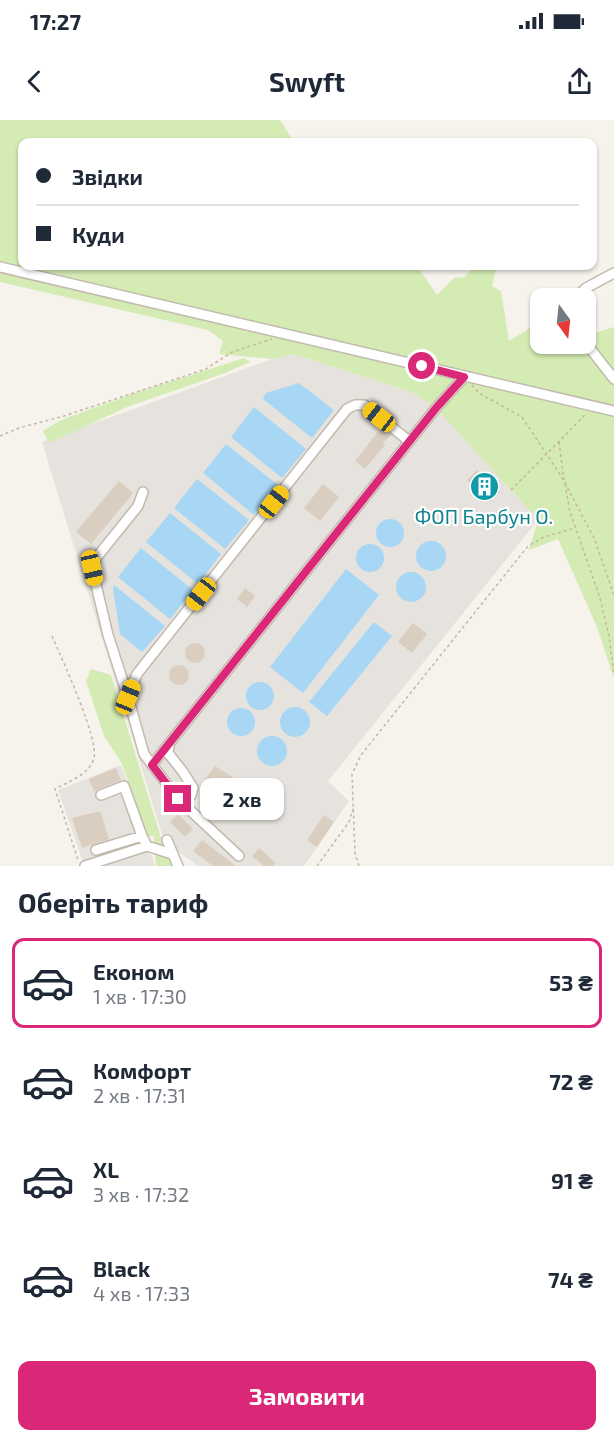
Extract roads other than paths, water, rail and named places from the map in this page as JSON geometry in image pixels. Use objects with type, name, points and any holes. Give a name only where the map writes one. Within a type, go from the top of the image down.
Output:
[{"type":"street","points":[[0,267],[614,411]]},
{"type":"street","points":[[586,288],[614,273]]},
{"type":"street","points":[[594,354],[614,379]]},
{"type":"street","points":[[152,765],[170,746],[409,441],[465,377]]},
{"type":"street","points":[[128,697],[137,674],[347,409],[355,405],[364,405],[409,441]]},
{"type":"street","points":[[143,492],[138,506],[97,557],[92,568],[108,635],[144,754],[183,804],[239,856]]},
{"type":"street","points":[[170,746],[168,753],[193,788],[191,795],[183,804]]},
{"type":"street","points":[[101,795],[124,786],[147,846]]},
{"type":"street","points":[[96,850],[142,836]]},
{"type":"street","points":[[168,840],[178,866]]},
{"type":"street","points":[[82,865],[147,846],[172,854]]},
{"type":"water","points":[[299,383],[334,410],[312,438],[263,399],[266,393]]},
{"type":"water","points":[[254,407],[306,449],[282,478],[231,437]]},
{"type":"water","points":[[226,444],[278,485],[254,515],[203,473]]},
{"type":"water","points":[[197,479],[249,520],[225,549],[174,508]]},
{"type":"water","points":[[170,513],[221,554],[198,584],[146,542]]},
{"type":"water","points":[[390,519],[400,523],[404,533],[400,543],[390,547],[380,543],[376,533],[380,523]]},
{"type":"water","points":[[431,541],[442,545],[446,556],[442,567],[431,571],[420,567],[416,556],[420,545]]},
{"type":"water","points":[[370,544],[380,548],[384,558],[380,568],[370,572],[360,568],[356,558],[360,548]]},
{"type":"water","points":[[141,548],[193,590],[170,619],[118,577]]},
{"type":"water","points":[[346,569],[379,595],[303,693],[270,667]]},
{"type":"water","points":[[411,572],[422,576],[426,587],[422,598],[411,602],[400,598],[396,587],[400,576]]},
{"type":"water","points":[[114,585],[165,626],[142,652],[120,634]]},
{"type":"water","points":[[374,622],[392,636],[327,716],[309,702]]},
{"type":"water","points":[[260,682],[270,686],[274,696],[270,706],[260,710],[250,706],[246,696],[250,686]]},
{"type":"water","points":[[295,707],[306,711],[310,722],[306,733],[295,737],[284,733],[280,722],[284,711]]},
{"type":"water","points":[[241,708],[251,712],[255,722],[251,732],[241,736],[231,732],[227,722],[231,712]]},
{"type":"water","points":[[272,736],[283,740],[287,751],[283,762],[272,766],[261,762],[257,751],[261,740]]},
{"type":"place","name":"ФОП Барбун О.","points":[[484,486]]}]
